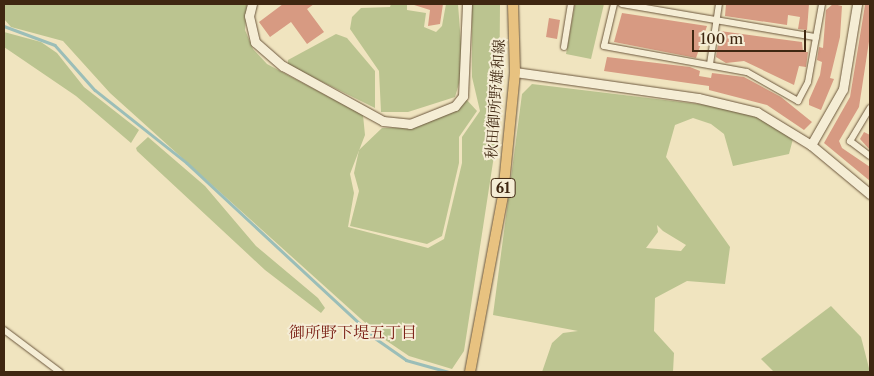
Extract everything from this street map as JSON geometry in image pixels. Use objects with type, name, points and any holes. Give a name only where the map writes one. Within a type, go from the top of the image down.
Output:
[{"type":"main road","name":"秋田御所野雄和線","points":[[470,371],[502,195],[515,72],[513,4]]},
{"type":"street","points":[[252,4],[249,16],[255,42],[283,66],[383,122],[410,124],[455,106],[463,96],[467,4]]},
{"type":"street","points":[[564,48],[571,4]]},
{"type":"street","points":[[614,4],[604,46],[710,64],[755,75],[798,101],[808,82],[822,4]]},
{"type":"street","points":[[622,4],[816,37]]},
{"type":"street","points":[[710,64],[719,4]]},
{"type":"street","points":[[811,145],[843,89],[857,4]]},
{"type":"street","points":[[515,72],[725,103],[768,117],[811,145],[870,194]]},
{"type":"street","points":[[870,108],[850,141],[870,156]]},
{"type":"street","points":[[4,330],[60,372]]},
{"type":"green space","points":[[4,4],[247,4],[245,30],[253,49],[267,64],[363,115],[365,135],[350,174],[354,193],[348,227],[428,248],[444,239],[462,163],[462,137],[480,111],[472,77],[472,4],[500,4],[499,123],[464,351],[452,369],[409,356],[381,337],[110,93],[63,41],[11,27],[4,19]]},
{"type":"green space","points":[[391,4],[407,4],[407,10],[426,13],[424,27],[436,32],[442,26],[446,4],[458,4],[463,70],[455,97],[408,112],[381,112],[379,71],[350,29],[352,17],[361,8],[390,7]]},
{"type":"green space","points":[[575,4],[604,4],[591,59],[566,54]]},
{"type":"green space","points":[[4,32],[41,42],[57,53],[84,87],[139,130],[131,143],[76,96],[4,47]]},
{"type":"green space","points":[[336,34],[347,38],[375,71],[375,108],[288,65],[288,60]]},
{"type":"green space","points":[[532,84],[723,107],[765,120],[793,139],[789,154],[733,166],[724,134],[711,124],[693,118],[675,125],[666,157],[730,247],[725,284],[687,281],[655,298],[654,331],[674,353],[673,372],[542,372],[552,343],[563,333],[578,331],[493,315],[522,94]],"holes":[[[657,225],[663,231],[686,245],[681,251],[646,248],[658,232]]]},
{"type":"green space","points":[[466,99],[477,111],[459,137],[459,163],[442,236],[427,244],[350,226],[359,191],[354,173],[359,150],[382,128],[413,127],[456,110]]},
{"type":"green space","points":[[148,137],[205,186],[256,246],[318,298],[325,308],[321,313],[265,270],[137,151],[136,148]]},
{"type":"green space","points":[[831,306],[861,337],[870,372],[774,372],[761,359]]},
{"type":"building","points":[[283,4],[314,4],[307,9],[324,32],[307,44],[291,22],[270,37],[259,22]]},
{"type":"building","points":[[411,4],[443,4],[440,24],[428,26],[430,10]]},
{"type":"building","points":[[726,4],[809,4],[807,30],[798,29],[800,17],[788,15],[787,25],[725,16]]},
{"type":"building","points":[[833,4],[842,6],[840,37],[830,78],[834,79],[821,110],[809,105],[809,100],[820,75],[822,62],[817,60],[819,47],[823,48],[826,10]]},
{"type":"building","points":[[865,5],[870,5],[870,35],[859,107],[839,141],[842,148],[870,167],[870,181],[824,143],[850,97]]},
{"type":"building","points":[[622,13],[707,26],[696,58],[614,42]]},
{"type":"building","points":[[549,18],[560,20],[557,39],[546,37]]},
{"type":"building","points":[[720,31],[802,42],[803,52],[808,52],[806,67],[799,66],[794,85],[744,61],[726,63],[716,57]]},
{"type":"building","points":[[607,57],[690,67],[700,71],[699,76],[711,78],[712,73],[744,77],[781,97],[812,122],[804,130],[767,105],[709,90],[709,86],[604,71]]},
{"type":"building","points":[[864,132],[870,135],[870,150],[860,139]]},
{"type":"waterway","points":[[4,26],[55,45],[95,90],[187,163],[375,338],[406,360],[449,372]]},
{"type":"district","name":"御所野下堤五丁目","points":[[353,332]]}]
